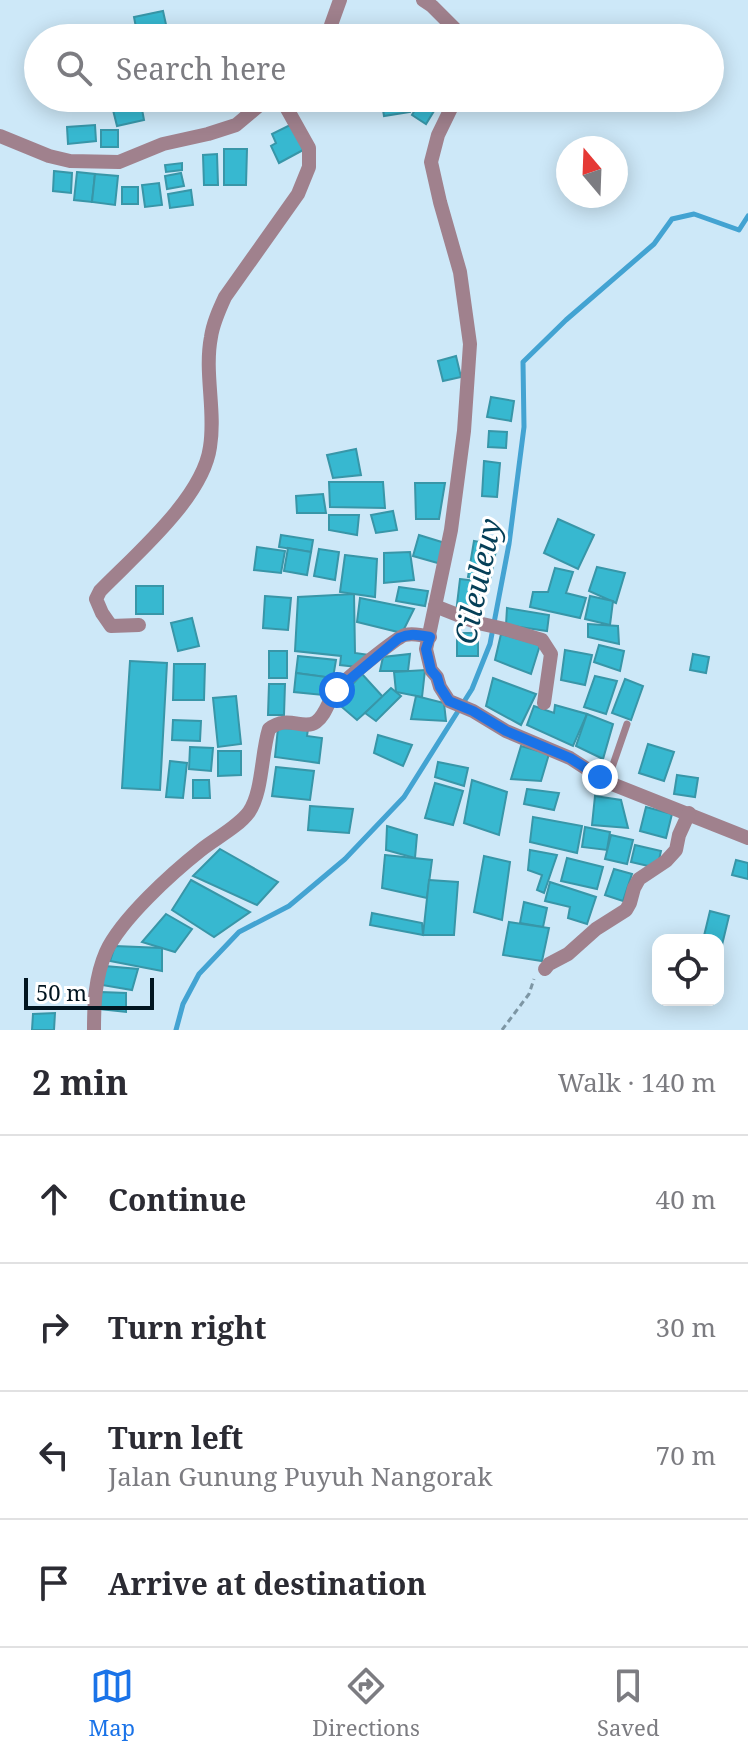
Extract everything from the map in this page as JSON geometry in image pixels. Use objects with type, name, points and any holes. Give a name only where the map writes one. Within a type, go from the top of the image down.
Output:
[{"type":"street","points":[[331,24],[340,0]]},
{"type":"street","points":[[423,0],[450,24]]},
{"type":"street","points":[[0,136],[70,161],[119,162],[163,144],[236,125],[251,112]]},
{"type":"street","points":[[139,625],[111,626],[96,599],[100,591],[180,508],[208,460],[211,429],[210,339],[219,311],[225,297],[298,194],[309,167],[309,148],[289,112]]},
{"type":"street","points":[[449,112],[438,135],[431,162],[460,272],[470,344],[464,431],[451,530],[426,649],[431,670],[449,701],[506,731],[570,758],[607,782],[748,838]]},
{"type":"street","points":[[435,606],[478,623],[542,640],[551,654],[544,703]]},
{"type":"street","points":[[94,1030],[94,1002],[105,954],[114,936],[158,888],[247,815],[254,803],[269,729],[283,722],[314,723],[321,718],[337,690],[399,638],[406,634],[430,637]]},
{"type":"street","points":[[545,969],[626,910],[639,879],[666,861],[676,850],[689,813]]},
{"type":"lane","points":[[607,782],[627,724]]},
{"type":"path","points":[[502,1030],[529,994],[535,977],[545,969]]},
{"type":"building","points":[[163,11],[166,24],[135,24],[134,17]]},
{"type":"building","points":[[114,112],[142,112],[144,120],[117,126]]},
{"type":"building","points":[[383,112],[410,112],[384,116]]},
{"type":"building","points":[[414,112],[433,112],[426,124],[412,115]]},
{"type":"building","points":[[292,124],[305,149],[279,163],[271,146],[276,143],[272,134]]},
{"type":"building","points":[[95,125],[96,141],[68,144],[67,127]]},
{"type":"building","points":[[101,130],[118,130],[118,147],[101,147]]},
{"type":"building","points":[[224,149],[247,149],[246,185],[224,185]]},
{"type":"building","points":[[217,154],[218,185],[204,185],[203,155]]},
{"type":"building","points":[[182,163],[182,170],[166,172],[165,165]]},
{"type":"building","points":[[54,171],[72,173],[71,193],[53,191]]},
{"type":"building","points":[[77,172],[95,174],[92,202],[74,200]]},
{"type":"building","points":[[181,173],[184,186],[167,189],[165,176]]},
{"type":"building","points":[[95,174],[118,176],[115,205],[92,202]]},
{"type":"building","points":[[159,183],[162,205],[145,207],[142,185]]},
{"type":"building","points":[[122,187],[138,187],[138,204],[122,204]]},
{"type":"building","points":[[191,190],[193,205],[170,208],[168,194]]},
{"type":"building","points":[[456,356],[461,377],[443,381],[438,361]]},
{"type":"building","points":[[491,397],[514,401],[511,421],[487,417]]},
{"type":"building","points":[[489,431],[507,432],[506,448],[488,447]]},
{"type":"building","points":[[356,449],[361,475],[333,478],[327,455]]},
{"type":"building","points":[[484,461],[500,463],[497,497],[482,496]]},
{"type":"building","points":[[329,482],[383,482],[385,508],[330,507]]},
{"type":"building","points":[[415,483],[445,483],[439,519],[416,519]]},
{"type":"building","points":[[323,494],[326,513],[297,513],[296,496]]},
{"type":"building","points":[[393,511],[397,530],[376,533],[371,515]]},
{"type":"building","points":[[329,515],[359,515],[357,535],[329,530]]},
{"type":"building","points":[[558,519],[594,535],[578,569],[544,553]]},
{"type":"building","points":[[281,535],[313,540],[311,552],[279,547]]},
{"type":"building","points":[[419,535],[445,543],[441,564],[413,556]]},
{"type":"building","points":[[474,541],[497,545],[490,581],[468,577]]},
{"type":"building","points":[[257,547],[285,551],[281,573],[254,570]]},
{"type":"building","points":[[288,548],[311,552],[307,575],[284,571]]},
{"type":"building","points":[[319,549],[339,552],[335,580],[314,576]]},
{"type":"building","points":[[410,552],[414,580],[384,583],[384,553]]},
{"type":"building","points":[[345,555],[377,559],[375,597],[340,592]]},
{"type":"building","points":[[597,567],[625,573],[616,603],[589,591]]},
{"type":"building","points":[[555,568],[573,572],[566,593],[586,598],[580,618],[530,607],[533,592],[548,592]]},
{"type":"building","points":[[460,579],[485,582],[481,616],[456,613]]},
{"type":"building","points":[[136,586],[163,586],[163,614],[136,614]]},
{"type":"building","points":[[399,587],[428,591],[425,606],[396,601]]},
{"type":"building","points":[[354,594],[355,653],[369,655],[357,667],[340,665],[341,656],[295,651],[298,597]]},
{"type":"building","points":[[265,596],[291,598],[288,630],[263,628]]},
{"type":"building","points":[[590,596],[613,601],[610,625],[585,619]]},
{"type":"building","points":[[360,598],[414,609],[402,633],[357,622]]},
{"type":"building","points":[[507,608],[549,615],[547,631],[506,625]]},
{"type":"building","points":[[192,618],[199,646],[178,651],[171,623]]},
{"type":"building","points":[[588,624],[618,626],[619,644],[588,637]]},
{"type":"building","points":[[457,633],[478,633],[478,656],[457,656]]},
{"type":"building","points":[[501,634],[540,645],[531,674],[495,660]]},
{"type":"building","points":[[599,645],[624,651],[620,671],[594,662]]},
{"type":"building","points":[[565,650],[592,655],[585,685],[561,680]]},
{"type":"building","points":[[269,651],[287,651],[287,678],[269,678]]},
{"type":"building","points":[[410,654],[408,671],[380,671],[383,657]]},
{"type":"building","points":[[693,654],[709,657],[706,673],[690,670]]},
{"type":"building","points":[[298,656],[336,660],[333,678],[296,673]]},
{"type":"building","points":[[130,661],[167,663],[160,790],[122,788]]},
{"type":"building","points":[[174,664],[205,664],[204,700],[173,700]]},
{"type":"building","points":[[425,670],[422,697],[396,692],[394,672]]},
{"type":"building","points":[[296,673],[326,677],[323,695],[294,692]]},
{"type":"building","points":[[362,674],[383,697],[357,720],[336,702]]},
{"type":"building","points":[[595,676],[617,681],[606,714],[584,707]]},
{"type":"building","points":[[493,678],[536,694],[521,725],[486,706]]},
{"type":"building","points":[[625,679],[643,686],[631,720],[612,713]]},
{"type":"building","points":[[269,684],[285,684],[284,715],[268,715]]},
{"type":"building","points":[[391,688],[401,696],[376,721],[365,713]]},
{"type":"building","points":[[236,696],[241,744],[218,747],[213,698]]},
{"type":"building","points":[[416,696],[444,703],[446,721],[411,719]]},
{"type":"building","points":[[555,705],[587,714],[573,746],[527,725],[534,706],[554,713]]},
{"type":"building","points":[[587,714],[613,724],[603,759],[576,746]]},
{"type":"building","points":[[173,720],[201,721],[200,741],[172,740]]},
{"type":"building","points":[[278,728],[308,729],[307,736],[322,738],[319,763],[275,757]]},
{"type":"building","points":[[378,735],[412,745],[403,766],[374,753]]},
{"type":"building","points":[[648,744],[674,752],[664,781],[639,773]]},
{"type":"building","points":[[521,746],[549,754],[541,781],[511,779]]},
{"type":"building","points":[[190,747],[213,748],[211,771],[189,769]]},
{"type":"building","points":[[218,751],[241,751],[241,775],[218,776]]},
{"type":"building","points":[[170,761],[187,763],[183,798],[166,797]]},
{"type":"building","points":[[438,762],[468,768],[464,786],[435,777]]},
{"type":"building","points":[[276,767],[314,771],[310,800],[272,796]]},
{"type":"building","points":[[677,775],[698,778],[695,797],[674,794]]},
{"type":"building","points":[[193,780],[209,780],[210,798],[193,798]]},
{"type":"building","points":[[472,780],[507,792],[499,835],[464,823]]},
{"type":"building","points":[[435,783],[463,791],[453,825],[425,818]]},
{"type":"building","points":[[527,789],[559,793],[554,810],[524,804]]},
{"type":"building","points":[[595,796],[621,800],[628,828],[592,825]]},
{"type":"building","points":[[310,806],[353,809],[349,833],[308,830]]},
{"type":"building","points":[[646,807],[672,814],[666,838],[640,831]]},
{"type":"building","points":[[533,817],[582,826],[577,853],[530,842]]},
{"type":"building","points":[[387,826],[417,835],[415,858],[386,850]]},
{"type":"building","points":[[585,827],[610,832],[607,850],[582,847]]},
{"type":"building","points":[[611,835],[633,840],[627,864],[605,859]]},
{"type":"building","points":[[635,845],[661,851],[657,868],[631,862]]},
{"type":"building","points":[[220,849],[278,882],[257,905],[193,876]]},
{"type":"building","points":[[530,850],[557,855],[544,893],[537,890],[542,875],[528,870]]},
{"type":"building","points":[[385,855],[432,860],[427,898],[382,888]]},
{"type":"building","points":[[484,856],[510,862],[502,920],[474,912]]},
{"type":"building","points":[[567,858],[603,867],[597,889],[561,881]]},
{"type":"building","points":[[736,860],[748,863],[748,879],[732,875]]},
{"type":"building","points":[[614,869],[632,874],[623,901],[605,895]]},
{"type":"building","points":[[191,880],[250,912],[214,937],[172,910]]},
{"type":"building","points":[[429,880],[458,882],[454,935],[423,935]]},
{"type":"building","points":[[550,882],[596,897],[587,924],[568,918],[570,907],[545,901]]},
{"type":"building","points":[[524,902],[547,908],[543,927],[520,923]]},
{"type":"building","points":[[710,911],[729,916],[724,937],[724,934],[704,934]]},
{"type":"building","points":[[372,913],[422,923],[423,935],[370,925]]},
{"type":"building","points":[[166,914],[192,929],[175,952],[142,942]]},
{"type":"building","points":[[509,922],[549,928],[542,961],[503,955]]},
{"type":"building","points":[[115,946],[162,948],[162,971],[110,961]]},
{"type":"building","points":[[105,966],[138,969],[132,990],[102,985]]},
{"type":"building","points":[[101,992],[126,993],[126,1012],[100,1009]]},
{"type":"building","points":[[55,1013],[54,1030],[32,1030],[33,1014]]},
{"type":"waterway","name":"Cileuleuy","points":[[176,1030],[183,1004],[199,974],[239,932],[289,906],[345,859],[404,797],[472,689],[490,644],[509,544],[524,427],[523,362],[566,320],[654,244],[672,219],[694,214],[739,230],[748,216]]},
{"type":"route","points":[[337,690],[406,634],[430,637],[426,649],[431,670],[449,701],[506,731],[570,758],[600,777]]}]
